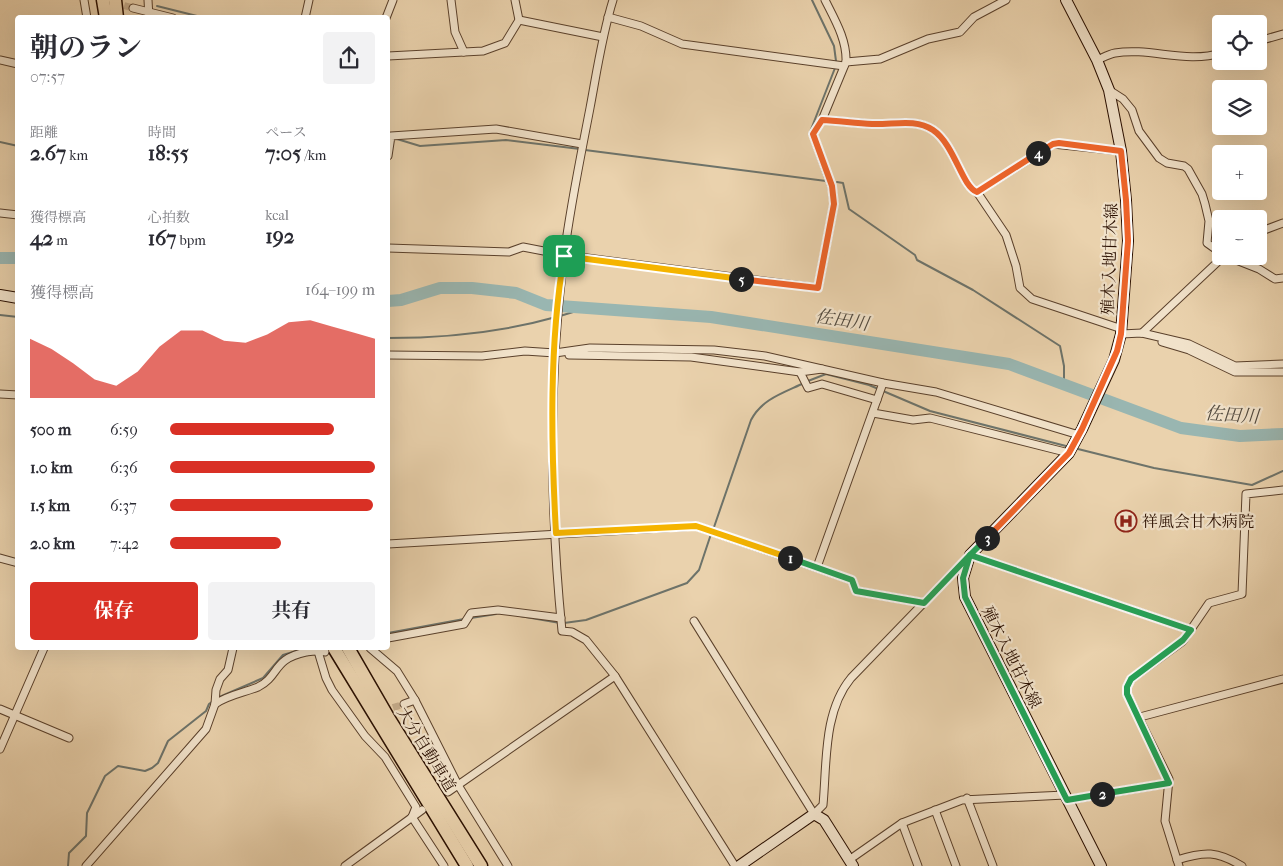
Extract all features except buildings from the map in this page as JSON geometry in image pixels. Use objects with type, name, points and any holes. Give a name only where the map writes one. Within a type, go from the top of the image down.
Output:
[{"type":"highway","points":[[103,0],[106,15]]},
{"type":"highway","points":[[115,0],[118,15]]},
{"type":"highway","name":"大分自動車道","points":[[325,650],[467,866]]},
{"type":"highway","name":"大分自動車道","points":[[349,650],[481,866]]},
{"type":"main road","name":"殖木入地甘木線","points":[[1066,0],[1109,90],[1121,151],[1128,241],[1121,332],[1114,360],[1081,432],[1069,453],[970,555],[963,578],[965,597],[1101,866]]},
{"type":"main road","points":[[0,295],[15,298]]},
{"type":"main road","points":[[740,866],[814,814],[824,820],[851,863]]},
{"type":"street","points":[[84,0],[86,15]]},
{"type":"street","points":[[133,8],[149,15],[148,0]]},
{"type":"street","points":[[306,15],[309,0]]},
{"type":"street","points":[[387,15],[393,0]]},
{"type":"street","points":[[451,0],[455,32],[464,52]]},
{"type":"street","points":[[390,56],[483,51],[505,43],[520,20],[514,0]]},
{"type":"street","points":[[612,0],[582,144],[564,256],[555,355],[551,442],[562,631],[572,632],[586,640],[615,676],[735,866]]},
{"type":"street","points":[[390,248],[509,252],[523,247],[564,256],[818,288],[834,204],[832,186],[813,134],[822,120],[845,64],[843,39],[825,0]]},
{"type":"street","points":[[608,18],[641,26],[682,44],[845,64],[880,59],[928,39],[960,32],[974,17],[1006,0]]},
{"type":"street","points":[[520,20],[603,37]]},
{"type":"street","points":[[1267,39],[1283,34]]},
{"type":"street","points":[[1096,60],[1114,53],[1127,52],[1194,57],[1212,54]]},
{"type":"street","points":[[0,60],[15,63]]},
{"type":"street","points":[[1109,90],[1123,99],[1132,110],[1139,131],[1159,158],[1167,163],[1184,166],[1188,169],[1202,194],[1210,221],[1208,243],[1212,246]]},
{"type":"street","points":[[822,120],[883,124],[916,123],[931,129],[943,138],[952,151],[966,184],[971,190],[977,192],[1006,234],[1016,266],[1018,282],[1022,292],[1032,299],[1121,332],[1142,333],[1189,350],[1235,372],[1283,372]]},
{"type":"street","points":[[390,143],[391,136],[496,129],[582,144]]},
{"type":"street","points":[[977,192],[1053,144],[1121,151]]},
{"type":"street","points":[[0,213],[15,215]]},
{"type":"street","points":[[1267,229],[1283,223]]},
{"type":"street","points":[[1142,333],[1215,265]]},
{"type":"street","points":[[1249,265],[1259,269],[1274,279],[1283,278]]},
{"type":"street","points":[[1150,336],[1189,344],[1235,366],[1283,364]]},
{"type":"street","points":[[555,355],[590,348],[714,350],[765,356],[823,368],[880,391]]},
{"type":"street","points":[[616,356],[632,349]]},
{"type":"street","points":[[390,355],[482,356],[526,351],[555,355],[691,357],[800,372],[823,368]]},
{"type":"street","points":[[800,372],[808,388],[822,384],[880,391],[936,392],[1081,432]]},
{"type":"street","points":[[817,567],[880,391]]},
{"type":"street","points":[[0,394],[15,395]]},
{"type":"street","points":[[872,413],[913,420],[930,418],[1069,453]]},
{"type":"street","points":[[1242,866],[1230,858],[1212,853],[1199,853],[1178,863],[1165,821],[1165,805],[1169,783],[1140,717],[1127,694],[1128,682],[1183,640],[1209,603],[1238,595],[1243,591],[1246,494],[1283,490]]},
{"type":"street","points":[[390,544],[696,526],[852,580],[856,591],[924,603]]},
{"type":"street","points":[[694,621],[814,814],[823,805],[831,717],[840,693],[851,678],[970,555],[1191,630]]},
{"type":"street","points":[[0,558],[15,562]]},
{"type":"street","points":[[390,638],[464,624],[471,613],[498,610],[561,623]]},
{"type":"street","points":[[0,750],[43,650]]},
{"type":"street","points":[[86,866],[206,729],[220,679],[228,670],[233,650]]},
{"type":"street","points":[[215,701],[258,686],[268,680],[275,668],[290,656],[319,650]]},
{"type":"street","points":[[324,650],[326,678],[332,690],[365,736],[385,757],[416,807],[412,817]]},
{"type":"street","points":[[372,650],[397,671],[415,700],[458,785],[508,866]]},
{"type":"street","points":[[448,792],[615,676]]},
{"type":"street","points":[[1140,717],[1283,679]]},
{"type":"street","points":[[404,704],[415,700]]},
{"type":"street","points":[[0,709],[69,738]]},
{"type":"street","points":[[851,863],[902,823],[967,798],[1066,798],[1169,783]]},
{"type":"street","points":[[967,798],[993,866]]},
{"type":"street","points":[[345,866],[422,810]]},
{"type":"street","points":[[935,810],[956,866]]},
{"type":"street","points":[[412,817],[444,866]]},
{"type":"street","points":[[902,823],[918,866]]},
{"type":"waterway","points":[[812,0],[834,46],[836,61]]},
{"type":"waterway","points":[[157,6],[193,15]]},
{"type":"waterway","points":[[585,150],[826,181],[810,132],[835,68]]},
{"type":"waterway","points":[[397,139],[420,146],[506,140],[580,149]]},
{"type":"waterway","points":[[0,142],[15,145]]},
{"type":"waterway","points":[[837,182],[843,183],[849,209],[915,255],[917,260],[973,290],[1060,346],[1064,366],[1064,384]]},
{"type":"waterway","name":"佐田川","points":[[0,258],[15,258]]},
{"type":"waterway","name":"佐田川","points":[[390,301],[401,300],[440,288],[472,288],[516,293],[546,305],[711,317],[1009,364],[1181,428],[1240,436],[1283,434]]},
{"type":"waterway","points":[[560,316],[583,309]]},
{"type":"waterway","points":[[0,315],[15,317]]},
{"type":"waterway","points":[[390,338],[473,333],[515,327],[556,317]]},
{"type":"waterway","points":[[808,381],[826,374],[869,385],[930,411],[1066,446]]},
{"type":"waterway","points":[[713,530],[751,420],[767,402],[804,383]]},
{"type":"waterway","points":[[1078,449],[1154,468],[1252,485],[1283,471]]},
{"type":"waterway","points":[[564,623],[586,620],[687,583],[699,570],[711,534]]},
{"type":"waterway","points":[[471,618],[496,614]]},
{"type":"waterway","points":[[520,616],[560,623]]},
{"type":"waterway","points":[[390,633],[464,619]]},
{"type":"waterway","points":[[217,698],[263,678],[283,655],[299,650]]},
{"type":"waterway","points":[[68,866],[69,853],[86,836],[87,813],[105,776],[118,766],[145,771],[152,768],[158,763],[168,741],[206,711],[209,704],[213,701]]},
{"type":"tunnel","points":[[114,3],[133,8]]},
{"type":"tunnel","points":[[383,711],[404,704]]},
{"type":"place","name":"祥風会甘木病院","points":[[1126,521]]},
{"type":"route","points":[[564,256],[556,345],[551,442],[556,533],[696,526],[852,580],[856,591],[924,603],[970,555],[963,578],[965,597],[1067,800],[1169,783],[1169,779],[1140,717],[1127,694],[1127,687],[1131,679],[1183,640],[1191,630],[970,555],[1069,453],[1082,429],[1117,351],[1121,334],[1128,241],[1121,151],[1059,143],[1053,144],[977,192],[971,190],[966,184],[952,151],[943,138],[931,129],[916,123],[871,124],[822,120],[815,128],[813,134],[816,148],[832,186],[834,204],[818,288],[811,289],[689,271],[564,256]]}]
